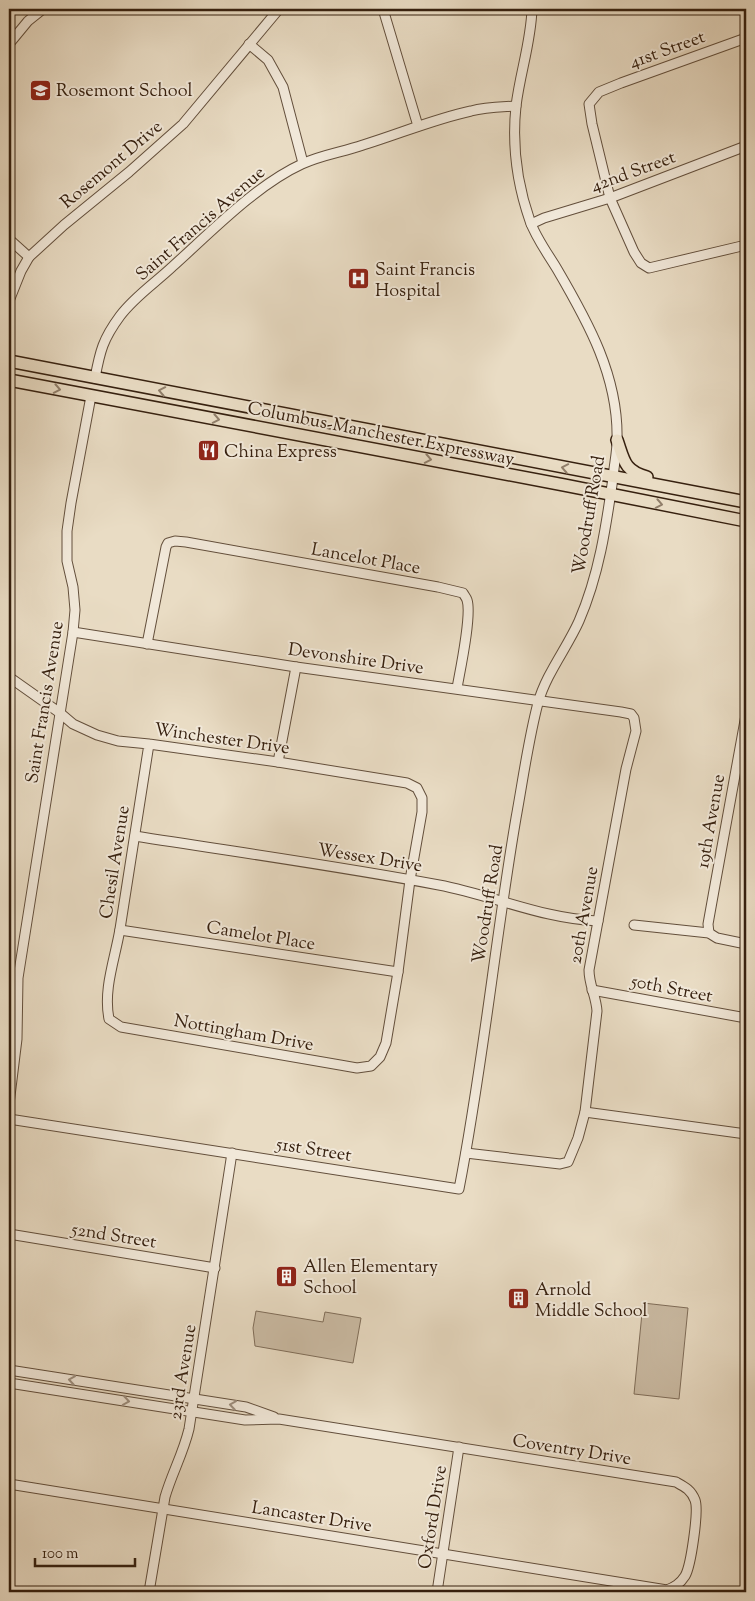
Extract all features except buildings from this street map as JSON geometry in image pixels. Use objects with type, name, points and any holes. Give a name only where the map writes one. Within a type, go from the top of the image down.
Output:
[{"type":"main road","name":"Columbus-Manchester Expressway","points":[[11,361],[746,502]]},
{"type":"main road","name":"Columbus-Manchester Expressway","points":[[9,380],[746,521]]},
{"type":"main road","points":[[347,444],[360,442],[408,449],[412,447],[417,439]]},
{"type":"main road","points":[[617,440],[626,466],[630,470],[636,474],[666,480],[675,489]]},
{"type":"street","points":[[9,42],[28,21],[43,9]]},
{"type":"street","name":"Rosemont Drive","points":[[9,301],[20,270],[29,258],[64,225],[130,172],[183,124],[279,9]]},
{"type":"street","points":[[384,9],[418,126]]},
{"type":"street","name":"Woodruff Road","points":[[466,1152],[531,736],[539,700],[550,674],[574,631],[590,593],[602,548],[617,440],[611,383],[596,338],[531,224],[516,164],[516,106],[529,42],[532,9]]},
{"type":"street","name":"41st Street","points":[[610,198],[590,110],[590,104],[600,92],[746,38]]},
{"type":"street","points":[[249,44],[268,60],[283,87],[303,163]]},
{"type":"street","name":"Saint Francis Avenue","points":[[95,378],[101,348],[121,314],[135,299],[263,187],[280,175],[303,163],[364,145],[418,126],[473,110],[516,106]]},
{"type":"street","name":"42nd Street","points":[[531,224],[544,218],[610,198],[746,146]]},
{"type":"street","points":[[610,198],[632,248],[641,263],[649,268],[746,245]]},
{"type":"street","points":[[9,239],[29,258]]},
{"type":"street","name":"Saint Francis Avenue","points":[[9,1104],[17,1039],[18,978],[73,632],[75,610],[74,587],[67,561],[67,531],[91,396]]},
{"type":"street","name":"Lancelot Place","points":[[147,644],[164,553],[168,543],[176,541],[186,542],[463,593],[467,600],[468,610],[463,656],[456,688]]},
{"type":"street","name":"Devonshire Drive","points":[[73,632],[296,667],[620,712],[631,714],[634,718]]},
{"type":"street","points":[[278,762],[296,667]]},
{"type":"street","name":"Winchester Drive","points":[[9,677],[73,724],[97,736],[118,741],[278,762],[386,780],[417,788],[422,798],[422,812],[410,880],[388,1033]]},
{"type":"street","name":"19th Avenue","points":[[710,933],[708,924],[746,715]]},
{"type":"street","name":"20th Avenue","points":[[466,1152],[560,1164],[568,1162],[575,1148],[585,1112],[597,1011],[596,999],[589,980],[590,970],[626,769],[636,731],[634,718]]},
{"type":"street","name":"Chesil Avenue","points":[[109,985],[120,930],[149,744]]},
{"type":"street","name":"Wessex Drive","points":[[135,836],[441,885],[554,916],[598,922]]},
{"type":"street","points":[[634,925],[710,933],[717,938],[746,944]]},
{"type":"street","name":"Camelot Place","points":[[120,930],[398,972]]},
{"type":"street","name":"Nottingham Drive","points":[[109,985],[107,1006],[109,1019],[121,1028],[340,1066],[357,1068],[371,1066],[380,1058],[388,1033]]},
{"type":"street","name":"50th Street","points":[[592,990],[746,1018]]},
{"type":"street","points":[[585,1112],[746,1134]]},
{"type":"street","name":"51st Street","points":[[9,1119],[459,1189],[466,1152]]},
{"type":"street","name":"23rd Avenue","points":[[149,1592],[170,1482],[184,1451],[192,1412],[232,1153]]},
{"type":"street","name":"52nd Street","points":[[9,1234],[215,1268]]},
{"type":"street","name":"Coventry Drive","points":[[9,1370],[246,1407],[279,1419]]},
{"type":"street","name":"Coventry Drive","points":[[9,1383],[245,1420],[279,1419],[460,1447],[676,1482],[690,1490],[696,1502],[691,1553],[685,1576],[676,1586],[667,1590],[610,1581]]},
{"type":"street","name":"Oxford Drive","points":[[437,1592],[460,1447]]},
{"type":"street","name":"Lancaster Drive","points":[[9,1484],[610,1581]]},
{"type":"shaded area","points":[[643,1303],[688,1308],[679,1399],[634,1394]]},
{"type":"shaded area","points":[[256,1311],[323,1322],[325,1312],[361,1318],[353,1363],[255,1346],[253,1328]]},
{"type":"place","name":"Rosemont School","points":[[40,90]]},
{"type":"place","name":"Saint Francis Hospital","points":[[359,279]]},
{"type":"place","name":"China Express","points":[[208,451]]},
{"type":"place","name":"Allen Elementary School","points":[[287,1276]]},
{"type":"place","name":"Arnold Middle School","points":[[519,1299]]}]
